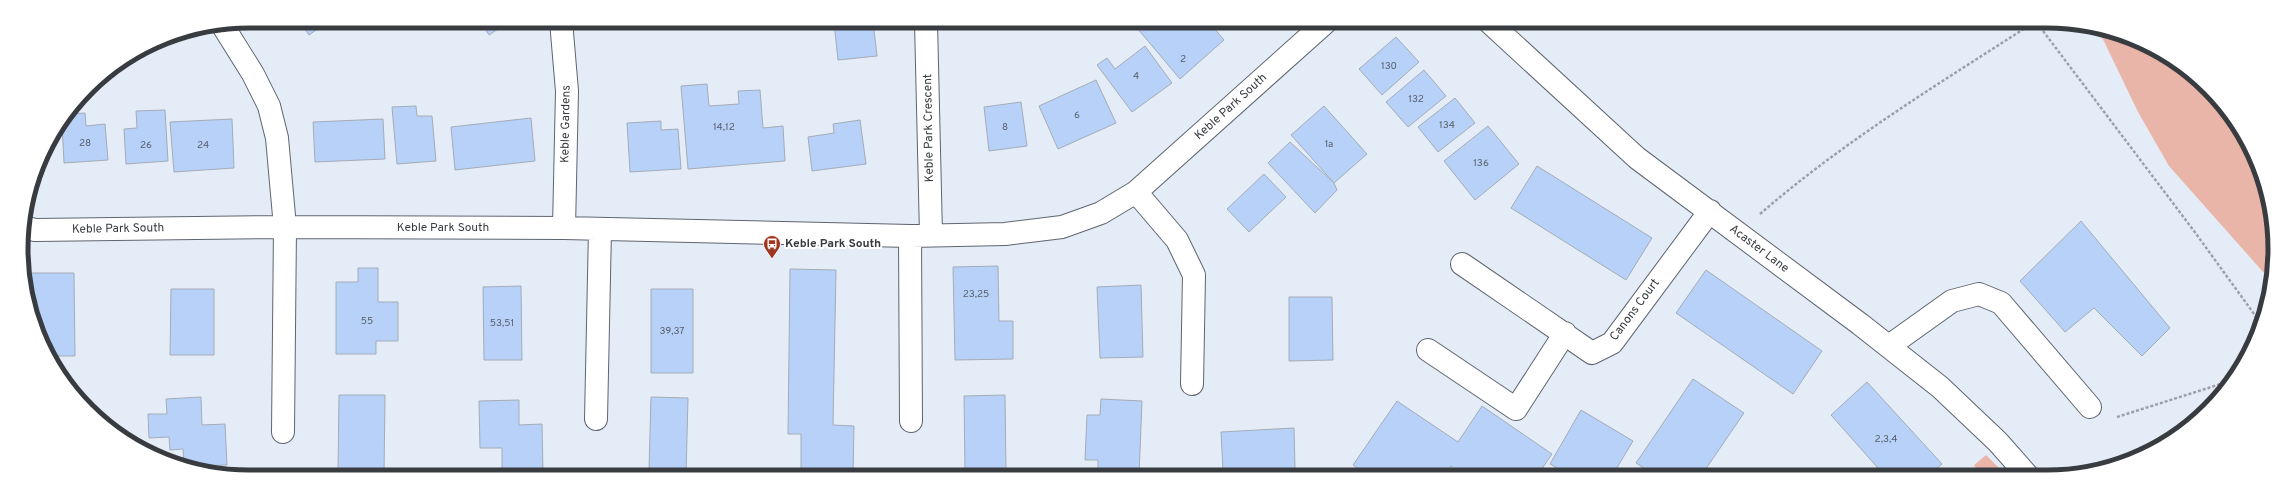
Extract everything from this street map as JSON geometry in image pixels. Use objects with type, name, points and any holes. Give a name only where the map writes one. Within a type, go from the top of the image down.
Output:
[{"type":"street","name":"Keble Gardens","points":[[561,28],[567,91],[564,228]]},
{"type":"street","name":"Keble Park Crescent","points":[[926,28],[931,235]]},
{"type":"street","name":"Keble Park South","points":[[29,229],[285,227],[564,228],[910,236],[1005,234],[1062,227],[1101,213],[1136,192],[1319,28]]},
{"type":"street","name":"Acaster Lane","points":[[1496,28],[1637,158],[1889,346],[1940,387],[1998,442],[2023,470]]},
{"type":"street","points":[[225,29],[253,74],[269,106],[277,138],[285,227],[283,432]]},
{"type":"street","points":[[1136,192],[1176,240],[1194,275],[1192,384]]},
{"type":"street","name":"Canons Court","points":[[1462,264],[1565,333],[1592,353],[1612,343],[1710,211]]},
{"type":"street","points":[[596,419],[600,229]]},
{"type":"street","points":[[910,236],[911,421]]},
{"type":"street","points":[[1889,346],[1952,301],[1979,294],[2001,303],[2090,407]]},
{"type":"street","points":[[1428,350],[1516,409],[1565,333]]},
{"type":"path","points":[[1739,233],[1787,190],[1862,134],[2025,28]]},
{"type":"path","points":[[2041,28],[2194,230],[2256,318],[2256,321]]},
{"type":"path","points":[[2090,407],[2117,417],[2222,383]]},
{"type":"shaded area","points":[[2101,35],[2132,45],[2170,65],[2193,83],[2213,103],[2231,126],[2251,164],[2264,206],[2268,235],[2266,276],[2169,166],[2138,112]]},
{"type":"shaded area","points":[[1986,455],[2001,470],[1977,470],[1974,465]]},
{"type":"building","points":[[304,28],[319,28],[309,35]]},
{"type":"building","points":[[484,28],[500,28],[489,35]]},
{"type":"building","points":[[835,28],[874,28],[877,56],[838,60]]},
{"type":"building","points":[[1137,28],[1214,28],[1224,40],[1180,79]]},
{"type":"building","points":[[1396,37],[1419,62],[1382,95],[1359,69]]},
{"type":"building","points":[[1145,46],[1172,83],[1132,112],[1097,65],[1107,58],[1115,69]]},
{"type":"building","points":[[1424,70],[1446,96],[1408,127],[1386,102]]},
{"type":"building","points":[[1096,80],[1116,123],[1058,149],[1039,106]]},
{"type":"building","points":[[707,84],[709,106],[739,104],[738,91],[760,90],[763,128],[783,126],[785,161],[688,169],[681,86]]},
{"type":"building","points":[[1455,98],[1475,123],[1438,152],[1418,127]]},
{"type":"building","points":[[1021,102],[1027,146],[989,151],[984,107]]},
{"type":"building","points":[[416,106],[417,116],[432,116],[436,161],[397,164],[392,107]]},
{"type":"building","points":[[1324,106],[1367,154],[1334,183],[1291,135]]},
{"type":"building","points":[[165,110],[168,161],[126,164],[124,129],[137,128],[136,111]]},
{"type":"building","points":[[85,113],[86,126],[105,124],[108,160],[64,163],[62,131],[74,114]]},
{"type":"building","points":[[531,118],[535,161],[455,170],[451,127]]},
{"type":"building","points":[[232,119],[234,168],[174,172],[170,122]]},
{"type":"building","points":[[383,119],[385,159],[315,162],[313,122]]},
{"type":"building","points":[[860,120],[866,164],[812,171],[808,137],[834,133],[833,124]]},
{"type":"building","points":[[661,121],[661,130],[678,129],[681,169],[630,172],[627,123]]},
{"type":"building","points":[[1488,126],[1519,164],[1475,200],[1444,161]]},
{"type":"building","points":[[1290,142],[1334,183],[1337,190],[1315,213],[1268,163]]},
{"type":"building","points":[[1537,166],[1652,238],[1626,280],[1511,208]]},
{"type":"building","points":[[1264,174],[1286,197],[1249,232],[1227,209]]},
{"type":"building","points":[[2081,221],[2170,328],[2142,356],[2094,308],[2065,332],[2020,281]]},
{"type":"building","points":[[998,266],[999,321],[1013,321],[1013,359],[955,360],[953,267]]},
{"type":"building","points":[[358,268],[378,268],[378,302],[398,302],[398,341],[376,341],[376,354],[336,354],[336,282],[358,282]]},
{"type":"building","points":[[790,269],[836,270],[833,425],[854,426],[853,470],[801,470],[801,434],[788,434]]},
{"type":"building","points":[[1706,270],[1822,351],[1793,394],[1676,313]]},
{"type":"building","points":[[30,273],[74,273],[75,356],[56,356],[40,320],[31,282]]},
{"type":"building","points":[[1141,285],[1143,357],[1100,358],[1097,287]]},
{"type":"building","points":[[521,286],[522,360],[484,360],[483,287]]},
{"type":"building","points":[[171,289],[214,289],[214,355],[170,355]]},
{"type":"building","points":[[651,289],[693,289],[693,373],[651,373]]},
{"type":"building","points":[[1289,297],[1332,297],[1333,360],[1289,361]]},
{"type":"building","points":[[1693,379],[1744,413],[1705,470],[1647,470],[1636,463]]},
{"type":"building","points":[[1867,382],[1942,464],[1935,470],[1880,470],[1831,415]]},
{"type":"building","points":[[339,395],[385,395],[384,470],[338,469]]},
{"type":"building","points":[[1005,395],[1006,470],[965,470],[964,396]]},
{"type":"building","points":[[201,397],[202,425],[225,424],[227,465],[205,466],[184,460],[183,449],[170,450],[169,437],[149,438],[148,414],[167,414],[166,399]]},
{"type":"building","points":[[651,397],[688,398],[686,470],[649,470]]},
{"type":"building","points":[[1101,399],[1142,401],[1139,470],[1098,470],[1098,460],[1085,460],[1087,415],[1100,415]]},
{"type":"building","points":[[519,400],[519,425],[542,424],[543,470],[502,470],[502,448],[480,448],[479,401]]},
{"type":"building","points":[[1397,401],[1458,442],[1482,406],[1552,454],[1541,470],[1457,470],[1451,466],[1448,470],[1360,470],[1353,465]]},
{"type":"building","points":[[1581,410],[1633,441],[1616,470],[1560,470],[1550,464]]},
{"type":"building","points":[[1294,428],[1295,469],[1223,470],[1221,432]]},
{"type":"place","name":"Keble Park South","points":[[772,259]]}]
